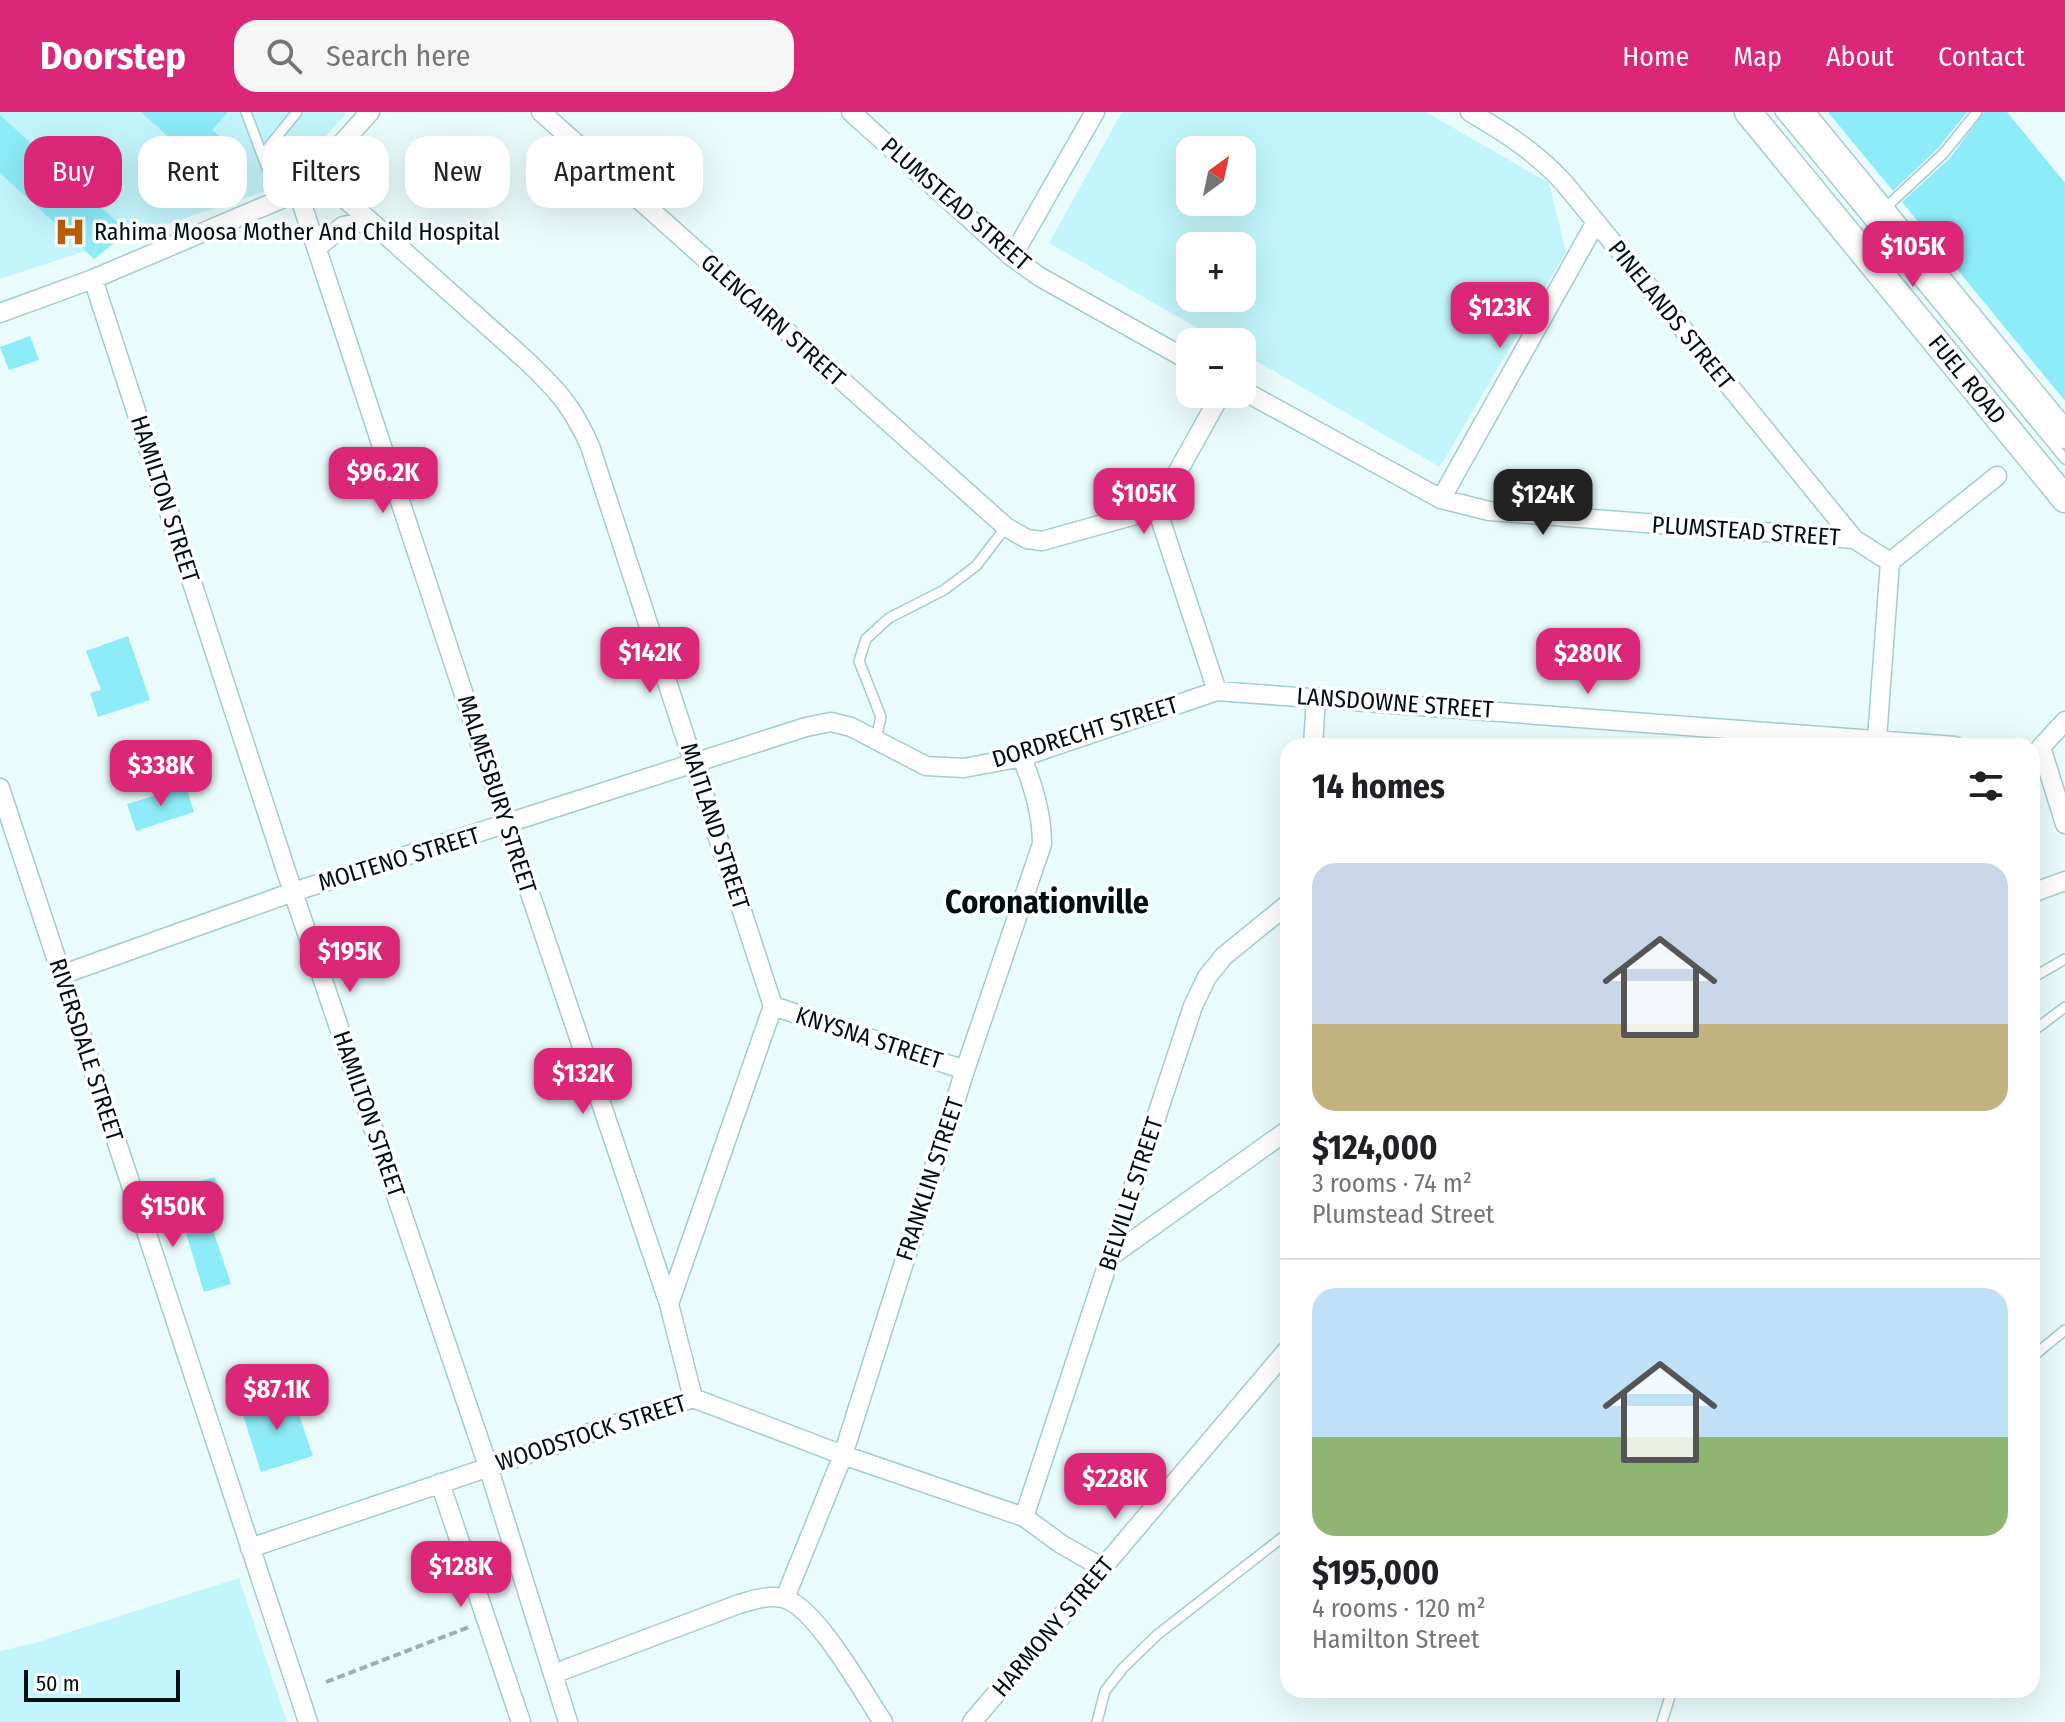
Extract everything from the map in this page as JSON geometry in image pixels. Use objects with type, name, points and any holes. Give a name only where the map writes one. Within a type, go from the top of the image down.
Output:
[{"type":"main road","name":"FUEL ROAD","points":[[1748,112],[2065,499]]},
{"type":"main road","name":"FUEL ROAD","points":[[1800,112],[2065,435]]},
{"type":"street","points":[[348,136],[370,112]]},
{"type":"street","name":"GLENCAIRN STREET","points":[[541,112],[1006,527]]},
{"type":"street","name":"PLUMSTEAD STREET","points":[[851,112],[1012,257],[1040,277],[1176,353]]},
{"type":"street","points":[[1012,257],[1095,112]]},
{"type":"street","name":"PINELANDS STREET","points":[[1470,112],[1525,145],[1543,160],[1854,539]]},
{"type":"street","points":[[0,313],[93,279],[263,207]]},
{"type":"street","name":"MALMESBURY STREET","points":[[304,208],[669,1304],[693,1398]]},
{"type":"street","name":"MAITLAND STREET","points":[[355,208],[528,362],[576,414],[590,446],[773,1006]]},
{"type":"street","points":[[318,247],[343,226],[369,221]]},
{"type":"street","points":[[1441,499],[1596,222]]},
{"type":"street","name":"HAMILTON STREET","points":[[93,279],[293,892],[488,1466],[568,1722]]},
{"type":"street","name":"PLUMSTEAD STREET","points":[[1256,398],[1441,499],[1489,511],[1854,539],[1890,562]]},
{"type":"street","points":[[1006,527],[1027,539],[1042,541],[1157,509],[1213,408]]},
{"type":"street","points":[[1877,738],[1890,562],[1997,476]]},
{"type":"street","points":[[1157,509],[1217,691]]},
{"type":"street","name":"LANSDOWNE STREET","points":[[1217,691],[1864,738]]},
{"type":"street","name":"DORDRECHT STREET","points":[[876,738],[926,766],[964,768],[1022,757],[1217,691]]},
{"type":"street","points":[[1313,738],[1316,697]]},
{"type":"street","points":[[2040,744],[2065,721]]},
{"type":"street","name":"MOLTENO STREET","points":[[61,975],[293,892],[806,727],[831,722],[876,738]]},
{"type":"street","name":"FRANKLIN STREET","points":[[785,1598],[843,1455],[965,1070],[1042,844],[1042,824],[1036,796],[1022,757]]},
{"type":"street","points":[[2040,758],[2065,824]]},
{"type":"street","name":"RIVERSDALE STREET","points":[[0,788],[308,1722]]},
{"type":"street","points":[[2040,890],[2065,881]]},
{"type":"street","name":"BELVILLE STREET","points":[[1024,1517],[1193,1006],[1207,977],[1224,956],[1280,910]]},
{"type":"street","points":[[669,1304],[773,1006]]},
{"type":"street","name":"KNYSNA STREET","points":[[773,1006],[965,1070]]},
{"type":"street","points":[[1111,1256],[1280,1136]]},
{"type":"street","name":"HARMONY STREET","points":[[972,1722],[1280,1358]]},
{"type":"street","name":"WOODSTOCK STREET","points":[[250,1548],[693,1398],[843,1455],[1024,1517],[1061,1544],[1103,1568]]},
{"type":"street","points":[[440,1483],[521,1722]]},
{"type":"street","points":[[553,1674],[739,1604],[764,1596],[785,1598],[802,1609],[819,1627],[883,1722]]},
{"type":"lane","points":[[246,112],[262,155]]},
{"type":"lane","points":[[262,155],[297,112]]},
{"type":"lane","points":[[1780,112],[2065,459]]},
{"type":"lane","points":[[1882,212],[1944,153],[1977,112]]},
{"type":"lane","points":[[876,738],[881,717],[859,661],[866,639],[889,618],[944,590],[976,566],[1006,527]]},
{"type":"lane","points":[[2040,973],[2065,959]]},
{"type":"lane","points":[[2040,1026],[2065,1007]]},
{"type":"lane","points":[[2040,1350],[2065,1330]]},
{"type":"lane","points":[[1097,1722],[1105,1691],[1123,1668],[1157,1635],[1280,1539]]},
{"type":"lane","points":[[1662,1722],[1670,1698]]},
{"type":"path","points":[[326,1682],[453,1635],[486,1618]]},
{"type":"shaded area","points":[[0,112],[347,112],[326,136],[263,136],[263,192],[247,198],[247,136],[138,136],[138,208],[215,208],[0,279]]},
{"type":"shaded area","points":[[1122,112],[1426,112],[1549,183],[1566,252],[1440,467],[1256,361],[1256,328],[1198,328],[1049,243]]},
{"type":"shaded area","points":[[239,1578],[287,1722],[0,1722],[0,1651],[35,1643]]},
{"type":"building","points":[[141,112],[228,112],[212,130],[219,136],[167,136]]},
{"type":"building","points":[[1828,112],[1967,112],[1938,148],[1893,191]]},
{"type":"building","points":[[1984,112],[2007,112],[2065,183],[2065,401],[1902,202],[1950,158]]},
{"type":"building","points":[[0,115],[24,137],[24,195],[0,173]]},
{"type":"building","points":[[38,208],[102,208],[128,232],[94,259]]},
{"type":"building","points":[[30,336],[39,360],[9,370],[0,347]]},
{"type":"building","points":[[128,636],[150,700],[98,717],[90,693],[101,690],[86,651]]},
{"type":"building","points":[[186,786],[194,812],[136,831],[127,804]]},
{"type":"building","points":[[215,1177],[221,1198],[204,1203],[231,1284],[204,1292],[179,1211],[169,1214],[163,1192]]},
{"type":"building","points":[[291,1392],[313,1456],[261,1472],[241,1409]]},
{"type":"place","name":"Rahima Moosa Mother And Child Hospital","points":[[70,232]]},
{"type":"district","name":"Coronationville","points":[[1047,902]]}]
